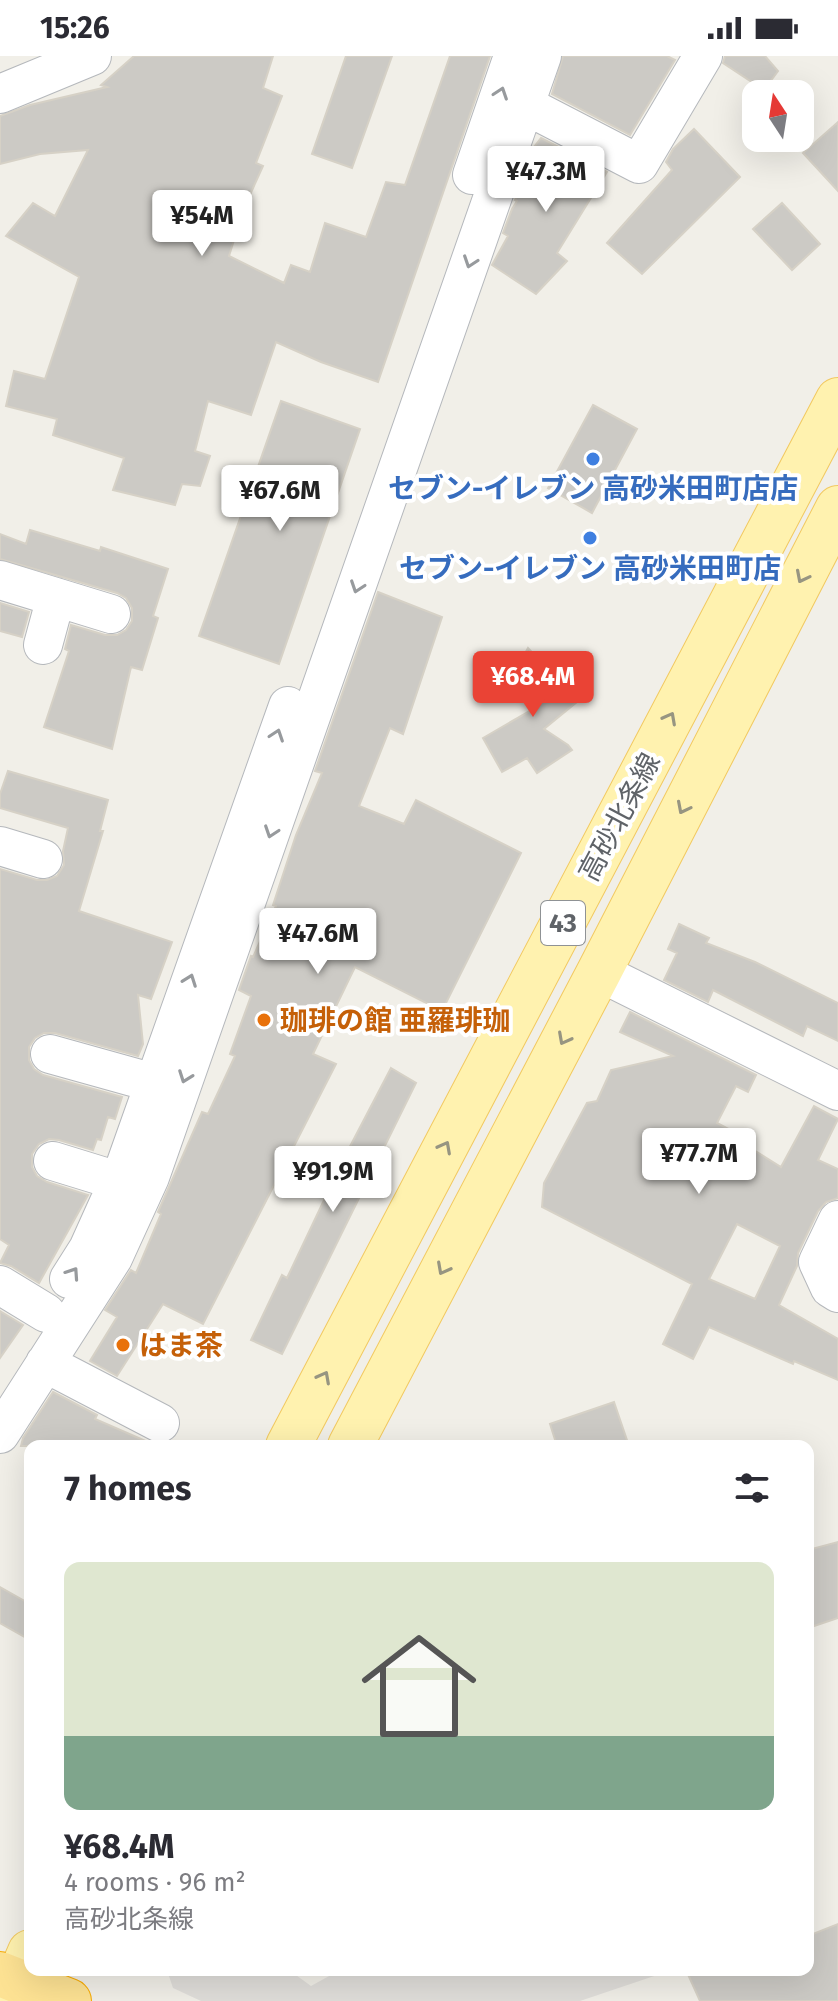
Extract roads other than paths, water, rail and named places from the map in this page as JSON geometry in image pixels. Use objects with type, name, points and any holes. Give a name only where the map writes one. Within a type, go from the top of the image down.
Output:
[{"type":"main road","name":"高砂北条線","points":[[291,1440],[832,427]]},
{"type":"main road","name":"高砂北条線","points":[[353,1440],[838,508]]},
{"type":"street","points":[[0,94],[92,56]]},
{"type":"street","points":[[7,1386],[45,1363],[113,1258],[150,1177],[379,484],[474,211],[513,56]]},
{"type":"street","points":[[474,211],[525,105],[542,56]]},
{"type":"street","points":[[525,105],[639,164],[703,56]]},
{"type":"street","points":[[0,1434],[7,1386],[46,1313],[88,1249],[118,1181],[379,484]]},
{"type":"street","points":[[0,580],[111,614]]},
{"type":"street","points":[[43,645],[56,597]]},
{"type":"street","points":[[0,846],[43,859]]},
{"type":"street","points":[[599,972],[838,1091]]},
{"type":"street","points":[[50,1054],[154,1083]]},
{"type":"street","points":[[53,1161],[118,1181]]},
{"type":"street","points":[[838,1220],[818,1262],[830,1288],[838,1293]]},
{"type":"street","points":[[0,1285],[46,1313]]},
{"type":"street","points":[[45,1363],[160,1423]]},
{"type":"place","name":"セブン-イレブン 高砂米田町店店","points":[[593,459]]},
{"type":"place","name":"セブン-イレブン 高砂米田町店","points":[[590,538]]},
{"type":"place","name":"珈琲の館 亜羅琲珈","points":[[264,1020]]},
{"type":"place","name":"はま茶","points":[[123,1345]]}]
